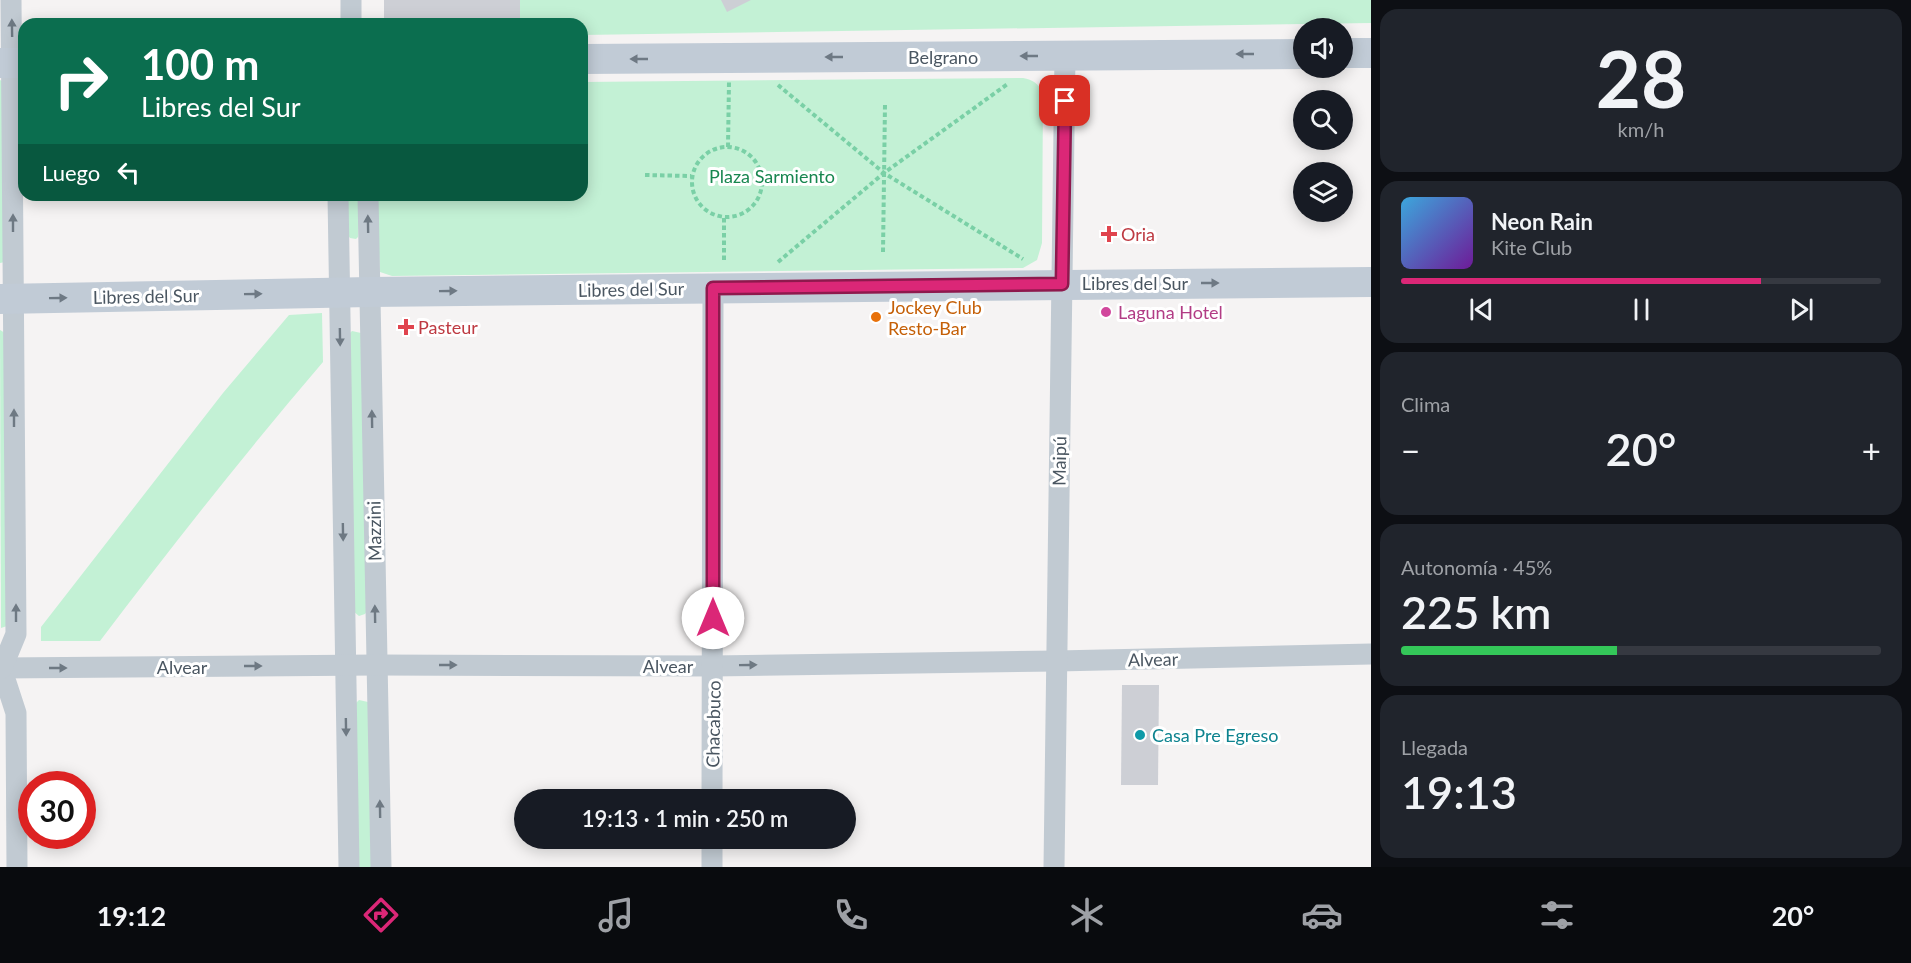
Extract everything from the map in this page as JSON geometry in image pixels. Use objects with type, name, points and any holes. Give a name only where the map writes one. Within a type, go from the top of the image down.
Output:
[{"type":"main road","points":[[1353,53],[1371,53]]},
{"type":"main road","name":"Belgrano","points":[[588,59],[1293,54]]},
{"type":"main road","name":"Libres del Sur","points":[[7,299],[339,292],[1371,282]]},
{"type":"street","points":[[11,0],[12,63],[7,299],[16,634],[1,667],[16,713],[17,867]]},
{"type":"street","points":[[351,0],[351,18]]},
{"type":"street","name":"Maipú","points":[[1054,867],[1062,284],[1056,56]]},
{"type":"street","name":"Mazzini","points":[[338,201],[349,867]]},
{"type":"street","name":"Mazzini","points":[[368,201],[381,867]]},
{"type":"street","name":"Chacabuco","points":[[712,789],[714,666],[728,288]]},
{"type":"street","name":"Alvear","points":[[1,667],[714,666],[1371,654]]},
{"type":"street","points":[[712,849],[712,867]]},
{"type":"path","points":[[728,288],[884,173],[1056,56]]},
{"type":"path","points":[[728,147],[738,58]]},
{"type":"path","points":[[738,58],[884,173],[1062,284]]},
{"type":"path","points":[[884,252],[885,104]]},
{"type":"path","points":[[728,147],[745,152],[754,159],[760,169],[762,181],[761,193],[747,212],[736,217],[724,218],[712,215],[702,208],[691,188],[691,176],[702,156],[712,150],[728,147]]},
{"type":"path","points":[[645,176],[691,176]]},
{"type":"path","points":[[724,218],[728,288]]},
{"type":"green space","points":[[520,0],[1371,0],[1371,23],[1353,23],[1353,18],[1293,18],[1293,24],[588,35],[588,18],[520,18]]},
{"type":"green space","name":"Plaza Sarmiento","points":[[1023,78],[1030,80],[1035,82],[1043,93],[1042,243],[1037,260],[1023,268],[392,276],[380,272],[376,201],[588,201],[588,82]]},
{"type":"green space","points":[[0,80],[2,81],[5,262],[0,263]]},
{"type":"green space","points":[[346,201],[360,201],[358,237],[350,238],[347,234]]},
{"type":"green space","points":[[322,313],[323,362],[154,570],[100,641],[41,641],[41,627],[223,393],[289,315]]},
{"type":"green space","points":[[0,330],[5,333],[7,626],[1,628]]},
{"type":"green space","points":[[352,331],[361,333],[367,611],[359,616],[353,611],[349,334]]},
{"type":"green space","points":[[359,700],[368,702],[373,867],[358,867],[356,703]]},
{"type":"building","points":[[384,0],[520,0],[520,18],[384,18]]},
{"type":"building","points":[[721,0],[751,0],[727,12]]},
{"type":"building","name":"Casa Pre Egreso","points":[[1122,685],[1159,685],[1158,785],[1121,785]]},
{"type":"place","name":"Oria","points":[[1109,234]]},
{"type":"place","name":"Laguna Hotel","points":[[1106,312]]},
{"type":"place","name":"Jockey Club Resto-Bar","points":[[876,317]]},
{"type":"place","name":"Pasteur","points":[[406,327]]},
{"type":"place","name":"Casa Pre Egreso","points":[[1140,735]]},
{"type":"route","points":[[713,618],[713,288],[1062,284],[1065,101]]}]
